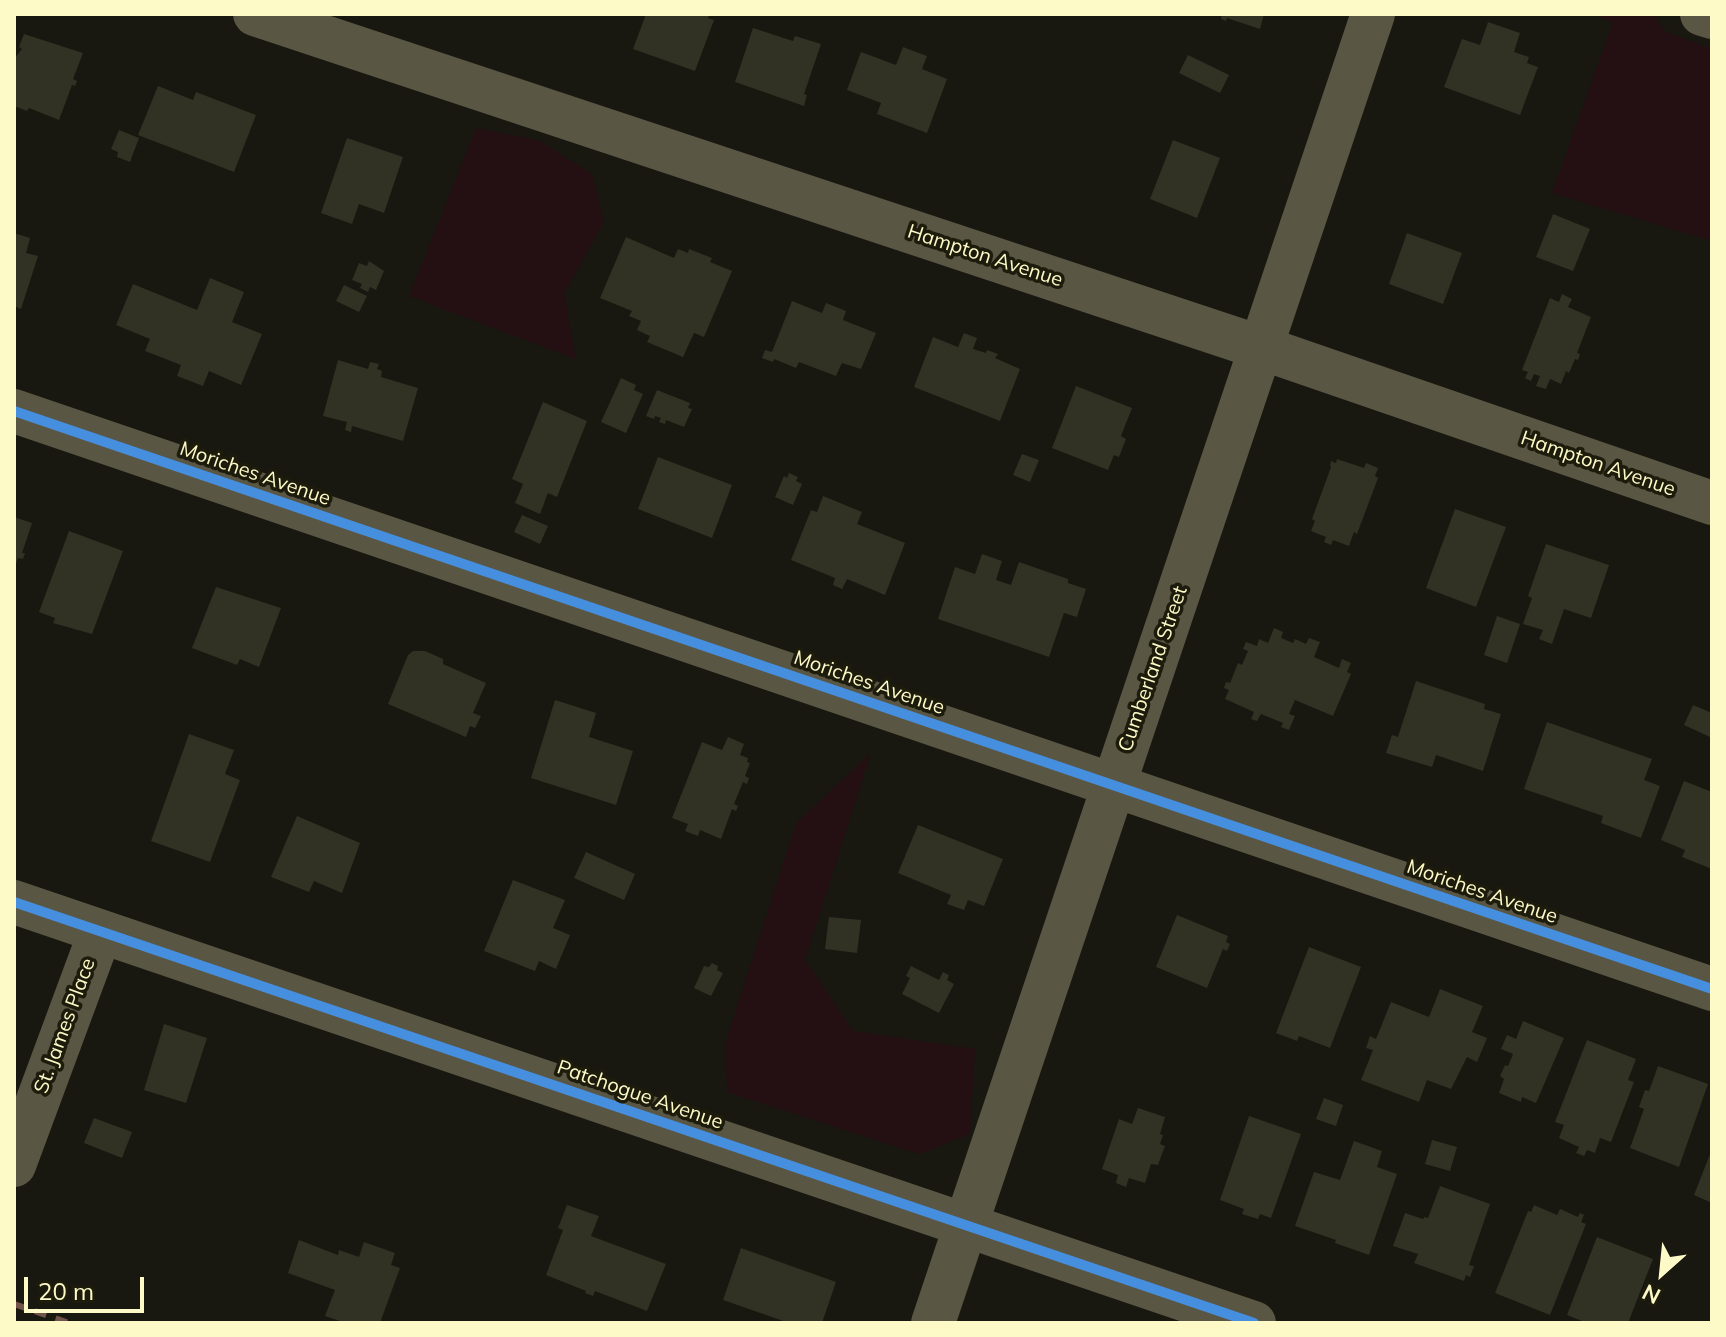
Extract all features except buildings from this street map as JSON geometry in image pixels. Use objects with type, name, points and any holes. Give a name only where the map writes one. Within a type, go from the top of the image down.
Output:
[{"type":"street","name":"Hampton Avenue","points":[[255,14],[1262,348],[1712,503]]},
{"type":"street","name":"Cumberland Street","points":[[933,1323],[1373,14]]},
{"type":"street","points":[[1702,14],[1712,17]]},
{"type":"street","name":"Moriches Avenue","points":[[14,411],[1712,989]]},
{"type":"street","name":"Patchogue Avenue","points":[[14,902],[1254,1323]]},
{"type":"street","name":"St. James Place","points":[[14,1165],[100,933]]},
{"type":"shaded area","points":[[1591,14],[1655,14],[1664,31],[1712,49],[1712,241],[1552,193],[1613,22]]},
{"type":"shaded area","points":[[476,128],[538,140],[592,174],[604,222],[564,293],[576,359],[409,296]]},
{"type":"shaded area","points":[[871,753],[805,960],[853,1031],[975,1049],[970,1134],[919,1154],[727,1092],[725,1044],[796,823]]},
{"type":"railway","points":[[14,1304],[69,1323]]},
{"type":"cycle path","points":[[14,411],[1712,989]]},
{"type":"cycle path","points":[[14,902],[1254,1323]]}]
